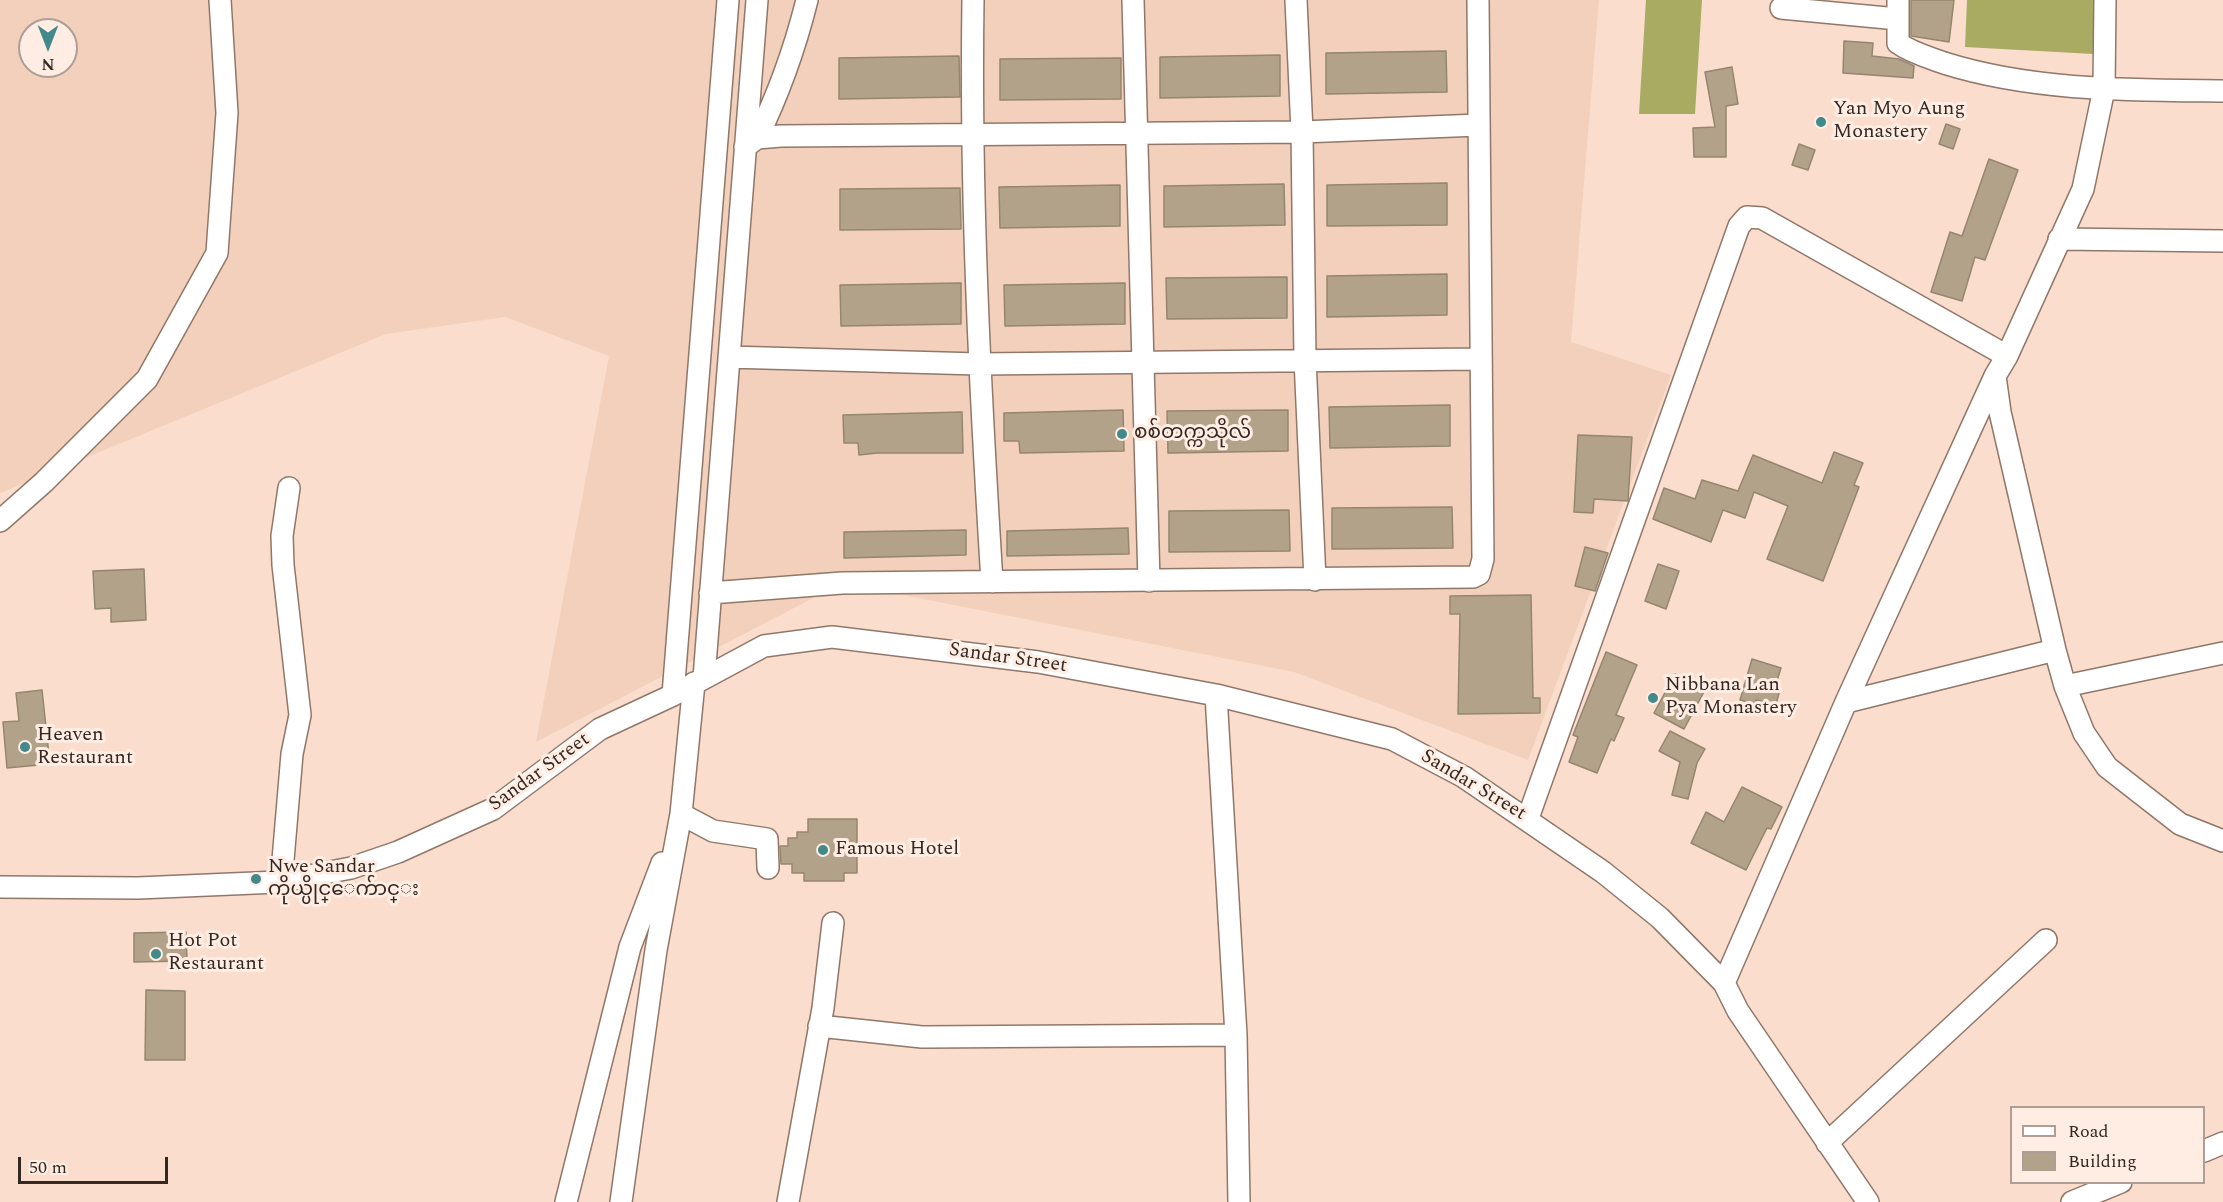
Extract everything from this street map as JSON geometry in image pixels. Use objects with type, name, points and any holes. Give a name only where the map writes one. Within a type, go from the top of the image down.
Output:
[{"type":"street","points":[[0,521],[44,482],[147,379],[217,253],[227,113],[220,0]]},
{"type":"street","points":[[673,695],[728,0]]},
{"type":"street","points":[[621,1202],[656,950],[681,814],[710,593],[729,357],[751,142],[757,0]]},
{"type":"street","points":[[751,142],[774,104],[792,55],[807,0]]},
{"type":"street","points":[[973,0],[971,136],[978,364],[992,582]]},
{"type":"street","points":[[1134,0],[1149,581]]},
{"type":"street","points":[[1296,0],[1302,132],[1305,359],[1315,580]]},
{"type":"street","points":[[710,593],[842,583],[1473,578],[1479,574],[1483,558],[1479,359],[1478,0]]},
{"type":"street","points":[[1725,982],[1846,702],[2083,189],[2104,89],[2105,0]]},
{"type":"street","points":[[1781,8],[1898,10],[1898,44],[1909,51],[1978,73],[2104,89],[2223,92]]},
{"type":"street","points":[[751,142],[971,136],[1302,132],[1479,125]]},
{"type":"street","points":[[1528,818],[1739,226],[1747,217],[1762,218],[2007,357]]},
{"type":"street","points":[[2060,239],[2223,241]]},
{"type":"street","points":[[729,357],[978,364],[1479,359]]},
{"type":"street","points":[[1995,376],[2000,412],[2055,650],[2065,686],[2084,733],[2108,766],[2180,824],[2223,841]]},
{"type":"street","points":[[278,882],[283,860],[292,754],[300,715],[283,566],[282,536],[289,488]]},
{"type":"street","name":"Sandar Street","points":[[0,887],[138,888],[278,882],[351,868],[398,852],[494,809],[600,729],[673,695],[764,646],[832,637],[1038,662],[1216,695],[1392,739],[1464,777],[1528,818],[1551,837],[1603,872],[1660,918],[1725,982],[1738,1011],[1868,1202]]},
{"type":"street","points":[[1846,702],[2055,650]]},
{"type":"street","points":[[2065,686],[2223,652]]},
{"type":"street","points":[[1216,695],[1236,1035],[1239,1202]]},
{"type":"street","points":[[681,814],[713,831],[767,839],[768,868]]},
{"type":"street","points":[[567,1202],[630,947],[681,814]]},
{"type":"street","points":[[788,1202],[819,1026],[833,923]]},
{"type":"street","points":[[1827,1143],[2046,940]]},
{"type":"street","points":[[819,1026],[922,1037],[1236,1035]]},
{"type":"street","points":[[2205,1151],[2223,1143]]},
{"type":"street","points":[[2072,1202],[2116,1184]]},
{"type":"shaded area","name":"စစ်‌တက္ကသိုလ်","points":[[0,0],[1599,0],[1571,342],[1671,375],[1528,760],[1294,672],[842,583],[536,742],[609,356],[505,317],[386,334],[0,493]]},
{"type":"shaded area","points":[[1646,0],[1702,0],[1695,114],[1639,114]]},
{"type":"shaded area","points":[[1967,0],[2093,0],[2093,54],[1965,47]]},
{"type":"building","points":[[1911,0],[1954,0],[1949,42],[1911,36]]},
{"type":"building","points":[[1844,41],[1873,43],[1872,56],[1899,59],[1914,66],[1913,78],[1843,73]]},
{"type":"building","points":[[1446,51],[1447,92],[1326,94],[1326,53]]},
{"type":"building","points":[[1280,55],[1280,96],[1160,98],[1160,57]]},
{"type":"building","points":[[959,56],[960,97],[839,99],[839,58]]},
{"type":"building","points":[[1121,58],[1121,99],[1000,100],[1000,59]]},
{"type":"building","points":[[1732,67],[1738,104],[1726,106],[1726,157],[1694,157],[1693,128],[1715,127],[1705,72]]},
{"type":"building","points":[[1946,124],[1960,129],[1953,149],[1939,144]]},
{"type":"building","points":[[1799,144],[1815,150],[1808,170],[1792,165]]},
{"type":"building","points":[[1989,159],[2018,170],[1985,260],[1975,257],[1962,301],[1931,292],[1950,232],[1962,236]]},
{"type":"building","points":[[1447,183],[1447,225],[1327,226],[1327,185]]},
{"type":"building","points":[[1284,184],[1285,225],[1164,227],[1164,186]]},
{"type":"building","points":[[1120,185],[1120,226],[1000,228],[999,187]]},
{"type":"building","points":[[960,188],[961,229],[840,230],[840,189]]},
{"type":"building","points":[[1447,274],[1447,315],[1327,317],[1327,276]]},
{"type":"building","points":[[1287,277],[1287,318],[1167,319],[1166,278]]},
{"type":"building","points":[[961,283],[961,324],[841,326],[840,285]]},
{"type":"building","points":[[1125,283],[1125,324],[1005,326],[1004,285]]},
{"type":"building","points":[[1450,405],[1450,446],[1330,448],[1329,407]]},
{"type":"building","points":[[1123,410],[1124,451],[1020,453],[1019,441],[1004,441],[1004,413]]},
{"type":"building","points":[[1288,410],[1288,451],[1168,453],[1167,411]]},
{"type":"building","points":[[962,412],[963,453],[859,455],[858,443],[844,443],[843,415]]},
{"type":"building","points":[[1578,435],[1632,437],[1628,501],[1594,499],[1593,513],[1574,512]]},
{"type":"building","points":[[1834,452],[1863,463],[1854,485],[1859,487],[1823,581],[1767,559],[1788,506],[1754,492],[1745,518],[1723,510],[1711,542],[1653,519],[1664,488],[1695,499],[1702,480],[1738,491],[1753,455],[1822,483]]},
{"type":"building","points":[[1452,507],[1453,548],[1332,549],[1332,508]]},
{"type":"building","points":[[1289,510],[1290,551],[1169,552],[1169,511]]},
{"type":"building","points":[[1128,528],[1129,554],[1007,556],[1007,531]]},
{"type":"building","points":[[966,530],[966,555],[844,558],[844,532]]},
{"type":"building","points":[[1585,547],[1608,553],[1595,591],[1575,586]]},
{"type":"building","points":[[1658,564],[1679,571],[1666,609],[1645,601]]},
{"type":"building","points":[[144,569],[146,620],[111,622],[111,608],[95,609],[93,571]]},
{"type":"building","points":[[1531,595],[1533,698],[1540,698],[1540,713],[1458,714],[1460,614],[1450,614],[1450,596]]},
{"type":"building","points":[[1606,652],[1637,665],[1616,715],[1624,718],[1614,741],[1611,739],[1597,773],[1569,762],[1578,737],[1573,735]]},
{"type":"building","points":[[1752,659],[1781,668],[1775,687],[1780,689],[1776,705],[1756,700],[1755,704],[1740,700]]},
{"type":"building","points":[[1675,674],[1705,690],[1684,729],[1654,713]]},
{"type":"building","points":[[42,690],[50,764],[7,768],[3,722],[19,721],[16,693]]},
{"type":"building","points":[[1670,731],[1705,749],[1697,763],[1688,799],[1672,795],[1680,762],[1659,751]]},
{"type":"building","points":[[1742,787],[1782,807],[1771,829],[1767,828],[1746,870],[1691,843],[1706,812],[1724,822]]},
{"type":"building","points":[[808,819],[857,819],[857,873],[844,873],[844,881],[804,881],[804,873],[792,873],[792,864],[781,864],[780,846],[788,846],[788,838],[797,838],[797,832],[808,832]]},
{"type":"building","points":[[186,932],[187,961],[134,962],[134,933]]},
{"type":"building","points":[[146,990],[185,991],[185,1060],[145,1060]]},
{"type":"place","name":"Yan Myo Aung Monastery","points":[[1821,122]]},
{"type":"place","name":"စစ်‌တက္ကသိုလ်","points":[[1122,434]]},
{"type":"place","name":"Nibbana Lan Pya Monastery","points":[[1653,698]]},
{"type":"place","name":"Heaven Restaurant","points":[[25,747]]},
{"type":"place","name":"Famous Hotel","points":[[823,850]]},
{"type":"place","name":"Nwe Sandar ကိုယ္ပိုင္ေက်ာင္း","points":[[256,879]]},
{"type":"place","name":"Hot Pot Restaurant","points":[[156,954]]}]
